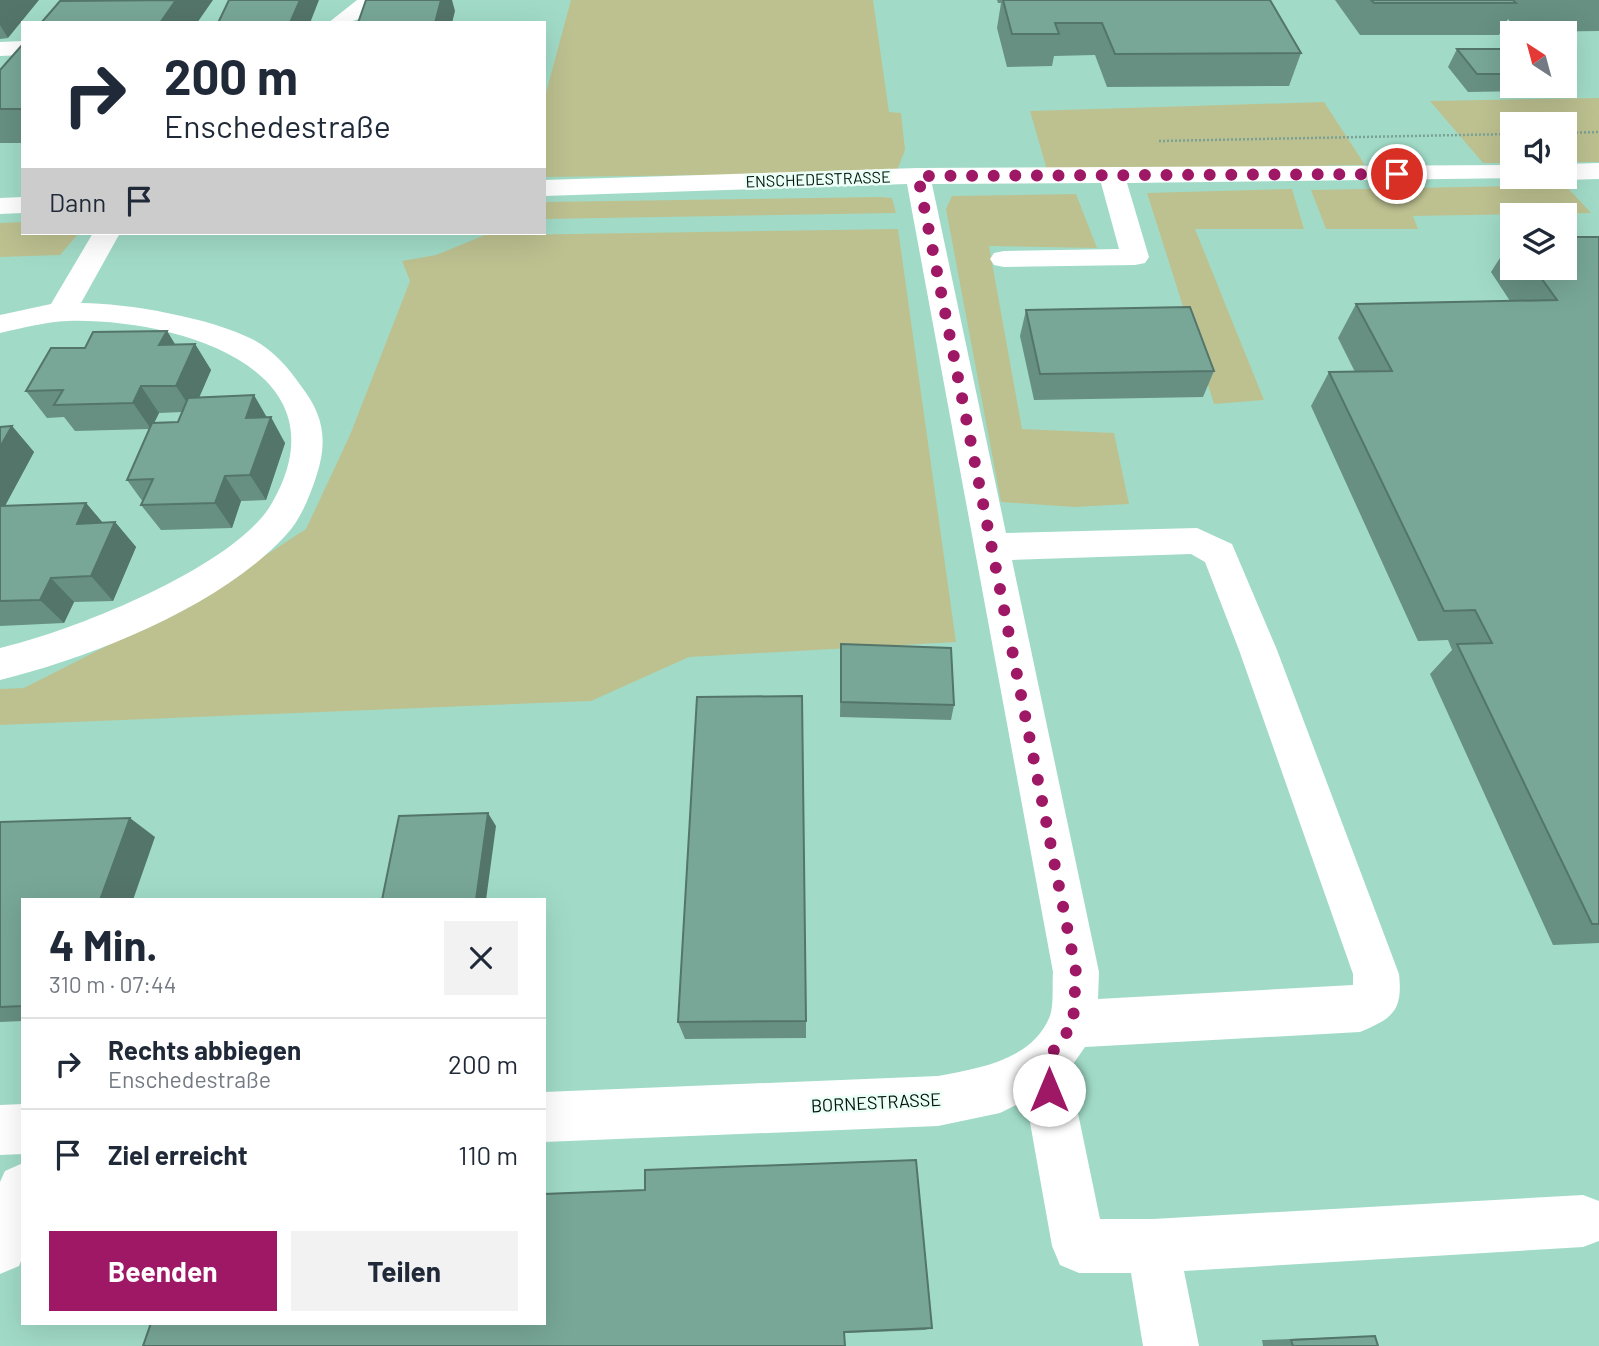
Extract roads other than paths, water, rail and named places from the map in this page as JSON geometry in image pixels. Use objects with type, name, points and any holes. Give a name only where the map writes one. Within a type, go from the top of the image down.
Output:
[{"type":"street","points":[[342,21],[361,10],[368,0]]},
{"type":"street","points":[[0,49],[21,48]]},
{"type":"street","points":[[1577,172],[1599,171]]},
{"type":"street","name":"ENSCHEDESTRASSE","points":[[546,188],[918,176],[1500,173]]},
{"type":"street","points":[[918,176],[1076,972],[1073,1024],[1203,1019],[1360,1007],[1378,996],[1376,974],[1258,650],[1219,554],[1197,541],[993,547]]},
{"type":"street","points":[[1004,259],[1135,257],[1112,177]]},
{"type":"street","points":[[0,205],[21,205]]},
{"type":"street","points":[[62,311],[105,235]]},
{"type":"street","points":[[0,324],[62,311],[95,310],[201,331],[242,345],[273,367],[297,402],[310,430],[306,458],[295,493],[274,527],[235,559],[162,603],[93,635],[31,658],[0,664]]},
{"type":"street","name":"BORNESTRASSE","points":[[546,1117],[938,1101],[1000,1088],[1044,1064],[1073,1024]]},
{"type":"street","points":[[1044,1064],[1079,1247],[1153,1246],[1583,1221]]},
{"type":"street","points":[[0,1130],[21,1129]]},
{"type":"street","points":[[0,1247],[21,1194]]},
{"type":"street","points":[[1153,1246],[1171,1346]]}]
